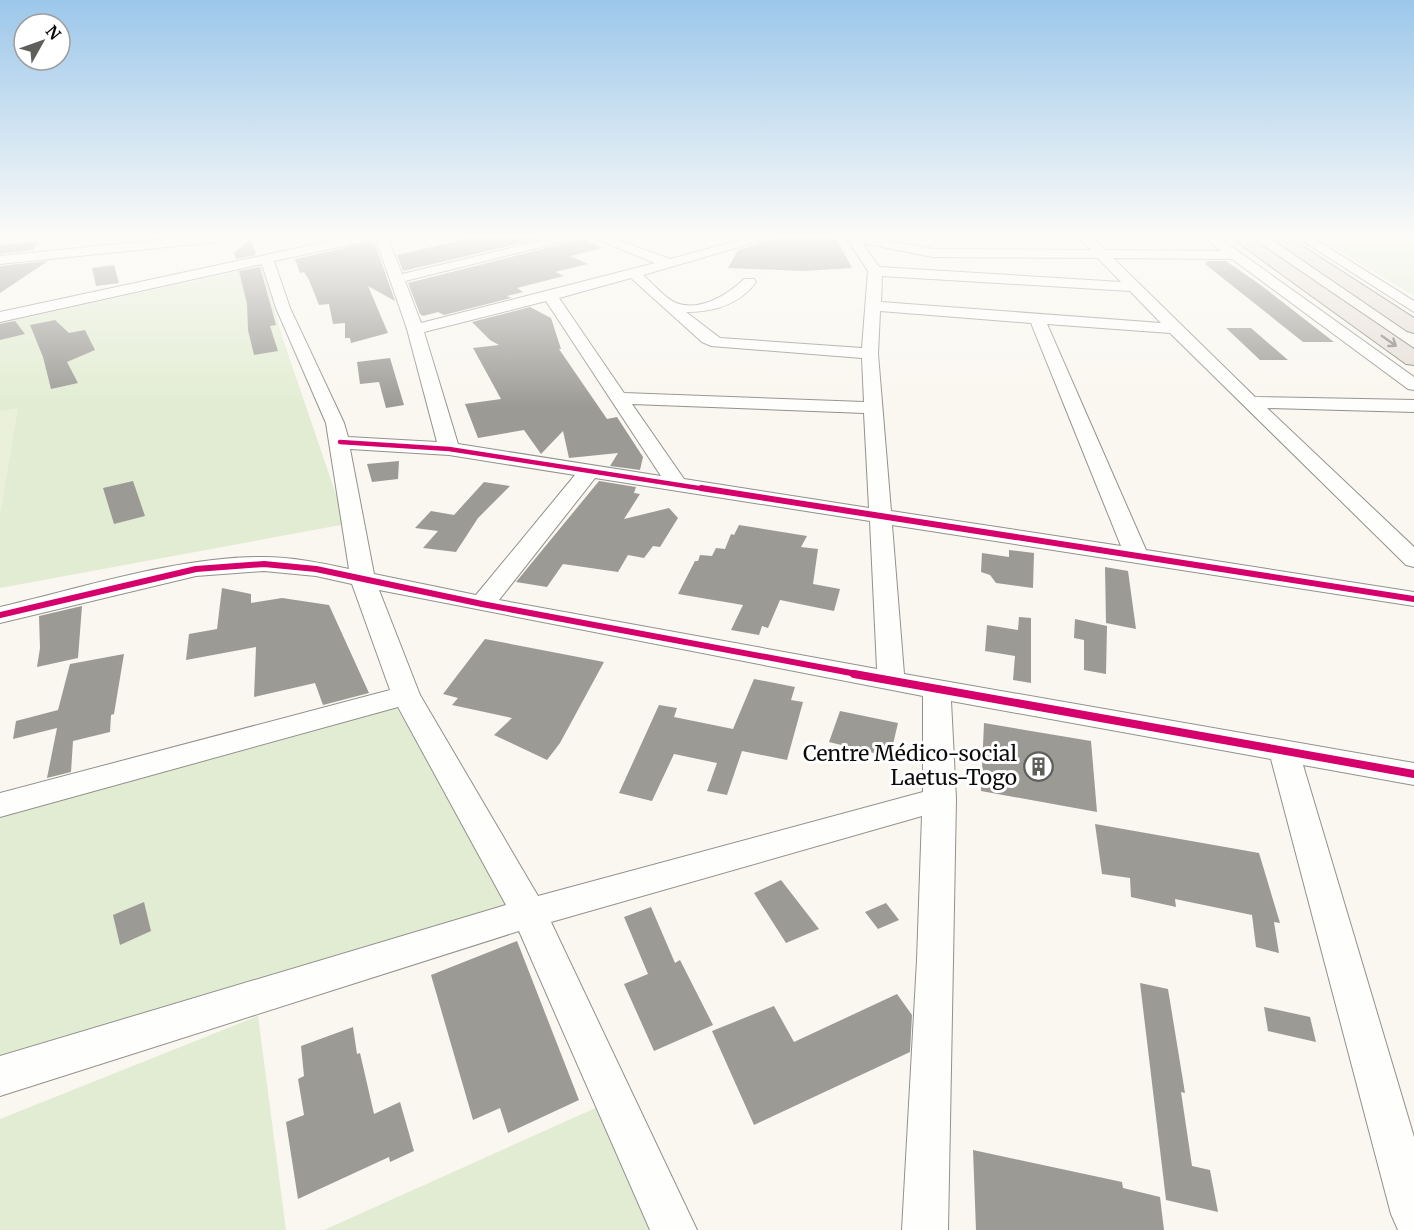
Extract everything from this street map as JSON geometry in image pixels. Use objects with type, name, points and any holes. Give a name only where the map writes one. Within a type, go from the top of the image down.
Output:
[{"type":"highway","points":[[1312,293],[1414,358]]},
{"type":"highway","points":[[1363,293],[1414,327]]},
{"type":"street","points":[[0,317],[111,293]]},
{"type":"street","points":[[278,293],[335,423],[363,580],[406,695],[530,913],[674,1230]]},
{"type":"street","points":[[402,293],[415,329],[449,449]]},
{"type":"street","points":[[415,329],[559,293]]},
{"type":"street","points":[[657,293],[708,339],[717,343],[870,354]]},
{"type":"street","points":[[672,307],[694,308],[719,304],[734,298],[738,293]]},
{"type":"street","points":[[873,293],[870,354],[891,681]]},
{"type":"street","points":[[1141,293],[1414,561]]},
{"type":"street","points":[[1298,293],[1414,385]]},
{"type":"street","points":[[1391,293],[1414,308]]},
{"type":"street","points":[[550,296],[676,483]]},
{"type":"street","points":[[872,306],[1175,329]]},
{"type":"street","points":[[1038,320],[1136,555]]},
{"type":"street","points":[[620,398],[875,408]]},
{"type":"street","points":[[1250,402],[1414,406]]},
{"type":"street","points":[[340,442],[449,449],[1414,599]]},
{"type":"street","points":[[483,604],[590,470]]},
{"type":"street","points":[[0,615],[196,569],[264,564],[316,569],[483,604],[891,681],[1414,774]]},
{"type":"street","points":[[925,1230],[937,946],[940,799],[937,689]]},
{"type":"street","points":[[0,805],[406,695]]},
{"type":"street","points":[[1284,751],[1414,1214]]},
{"type":"street","points":[[0,1076],[530,913],[940,799]]},
{"type":"green space","points":[[136,293],[270,293],[283,339],[346,524],[0,588],[0,323]]},
{"type":"green space","points":[[18,408],[0,516],[0,411]]},
{"type":"green space","points":[[394,704],[513,902],[0,1076],[0,818]]},
{"type":"green space","points":[[258,1016],[286,1230],[0,1230],[0,1119]]},
{"type":"green space","points":[[600,1106],[650,1230],[324,1230]]},
{"type":"building","points":[[244,293],[267,293],[276,325],[270,326],[278,351],[254,355],[248,330]]},
{"type":"building","points":[[314,293],[371,293],[388,333],[351,343],[350,338],[345,338],[345,323],[333,324],[329,304],[319,305]]},
{"type":"building","points":[[381,293],[392,293],[395,301]]},
{"type":"building","points":[[412,293],[517,293],[507,296],[511,298],[444,315],[438,312],[423,316],[420,314]]},
{"type":"building","points":[[1242,293],[1271,293],[1334,342],[1303,342]]},
{"type":"building","points":[[530,307],[551,318],[561,349],[559,349],[607,419],[617,417],[643,457],[640,470],[610,466],[618,453],[569,458],[563,431],[541,454],[524,430],[478,438],[465,404],[501,399],[473,348],[499,345],[490,340],[472,322]]},
{"type":"building","points":[[55,320],[69,333],[85,330],[95,350],[67,362],[78,383],[51,389],[43,357],[30,325]]},
{"type":"building","points":[[15,321],[25,334],[0,340],[0,324]]},
{"type":"building","points":[[1226,328],[1251,328],[1288,360],[1260,360]]},
{"type":"building","points":[[390,358],[404,405],[386,408],[379,382],[360,384],[357,362]]},
{"type":"building","points":[[399,461],[398,479],[372,482],[367,464]]},
{"type":"building","points":[[133,481],[145,516],[114,524],[103,488]]},
{"type":"building","points":[[599,481],[636,487],[634,493],[640,494],[624,519],[669,508],[678,518],[660,547],[653,546],[644,558],[628,555],[618,572],[563,564],[547,587],[516,582]]},
{"type":"building","points":[[484,482],[510,486],[478,518],[456,552],[423,548],[438,531],[415,528],[431,511],[454,515]]},
{"type":"building","points":[[739,525],[807,536],[801,547],[818,549],[813,584],[840,589],[834,611],[780,600],[768,628],[762,626],[759,635],[731,630],[743,605],[678,594],[700,555],[712,556],[716,548],[725,549],[731,534],[734,535]]},
{"type":"building","points":[[1009,550],[1034,553],[1033,588],[996,583],[990,575],[981,572],[982,553],[1009,557]]},
{"type":"building","points":[[1105,567],[1128,571],[1136,629],[1106,623]]},
{"type":"building","points":[[222,588],[251,594],[251,603],[282,598],[329,605],[369,693],[323,705],[315,683],[254,697],[256,647],[186,660],[189,634],[217,629]]},
{"type":"building","points":[[82,606],[78,658],[37,667],[40,648],[39,616]]},
{"type":"building","points":[[1019,617],[1031,618],[1031,683],[1013,680],[1015,656],[985,651],[987,625],[1018,630]]},
{"type":"building","points":[[1075,619],[1107,626],[1106,674],[1084,670],[1084,640],[1074,638]]},
{"type":"building","points":[[485,639],[604,662],[560,743],[547,760],[494,735],[512,718],[452,705],[458,698],[443,694]]},
{"type":"building","points":[[124,654],[114,714],[111,715],[110,732],[73,741],[71,772],[47,778],[57,728],[13,739],[16,721],[58,710],[70,664]]},
{"type":"building","points":[[754,679],[795,687],[791,700],[803,702],[787,760],[742,751],[727,795],[707,791],[717,763],[674,754],[652,801],[619,793],[659,705],[677,708],[674,717],[733,729]]},
{"type":"building","points":[[840,711],[898,723],[890,757],[829,742]]},
{"type":"building","name":"Centre Médico-social Laetus-Togo","points":[[984,723],[1091,741],[1097,812],[981,791]]},
{"type":"building","points":[[1095,824],[1259,853],[1280,923],[1274,922],[1279,953],[1256,947],[1252,915],[1175,899],[1176,907],[1131,897],[1130,878],[1102,874]]},
{"type":"building","points":[[781,880],[819,929],[786,943],[754,893]]},
{"type":"building","points":[[144,902],[151,931],[120,945],[113,915]]},
{"type":"building","points":[[886,903],[899,920],[878,929],[865,912]]},
{"type":"building","points":[[651,907],[675,963],[680,960],[713,1025],[654,1051],[624,984],[648,974],[624,917]]},
{"type":"building","points":[[517,941],[579,1100],[508,1133],[500,1108],[473,1120],[431,975]]},
{"type":"building","points":[[1140,983],[1168,989],[1185,1093],[1181,1092],[1192,1166],[1210,1170],[1218,1212],[1166,1200]]},
{"type":"building","points":[[897,994],[912,1015],[910,1052],[754,1125],[712,1031],[774,1006],[794,1042]]},
{"type":"building","points":[[1264,1007],[1310,1017],[1316,1042],[1268,1031]]},
{"type":"building","points":[[353,1027],[357,1054],[360,1053],[374,1114],[400,1102],[414,1151],[390,1162],[389,1157],[298,1199],[286,1122],[304,1115],[298,1079],[304,1076],[301,1046]]},
{"type":"building","points":[[973,1150],[1122,1182],[1123,1188],[1160,1197],[1164,1230],[976,1230]]},
{"type":"cycle path","points":[[340,442],[449,449],[1414,599]]},
{"type":"cycle path","points":[[0,615],[196,569],[264,564],[316,569],[482,604],[891,681],[1414,774]]},
{"type":"place","name":"Centre Médico-social Laetus-Togo","points":[[1038,766]]}]
